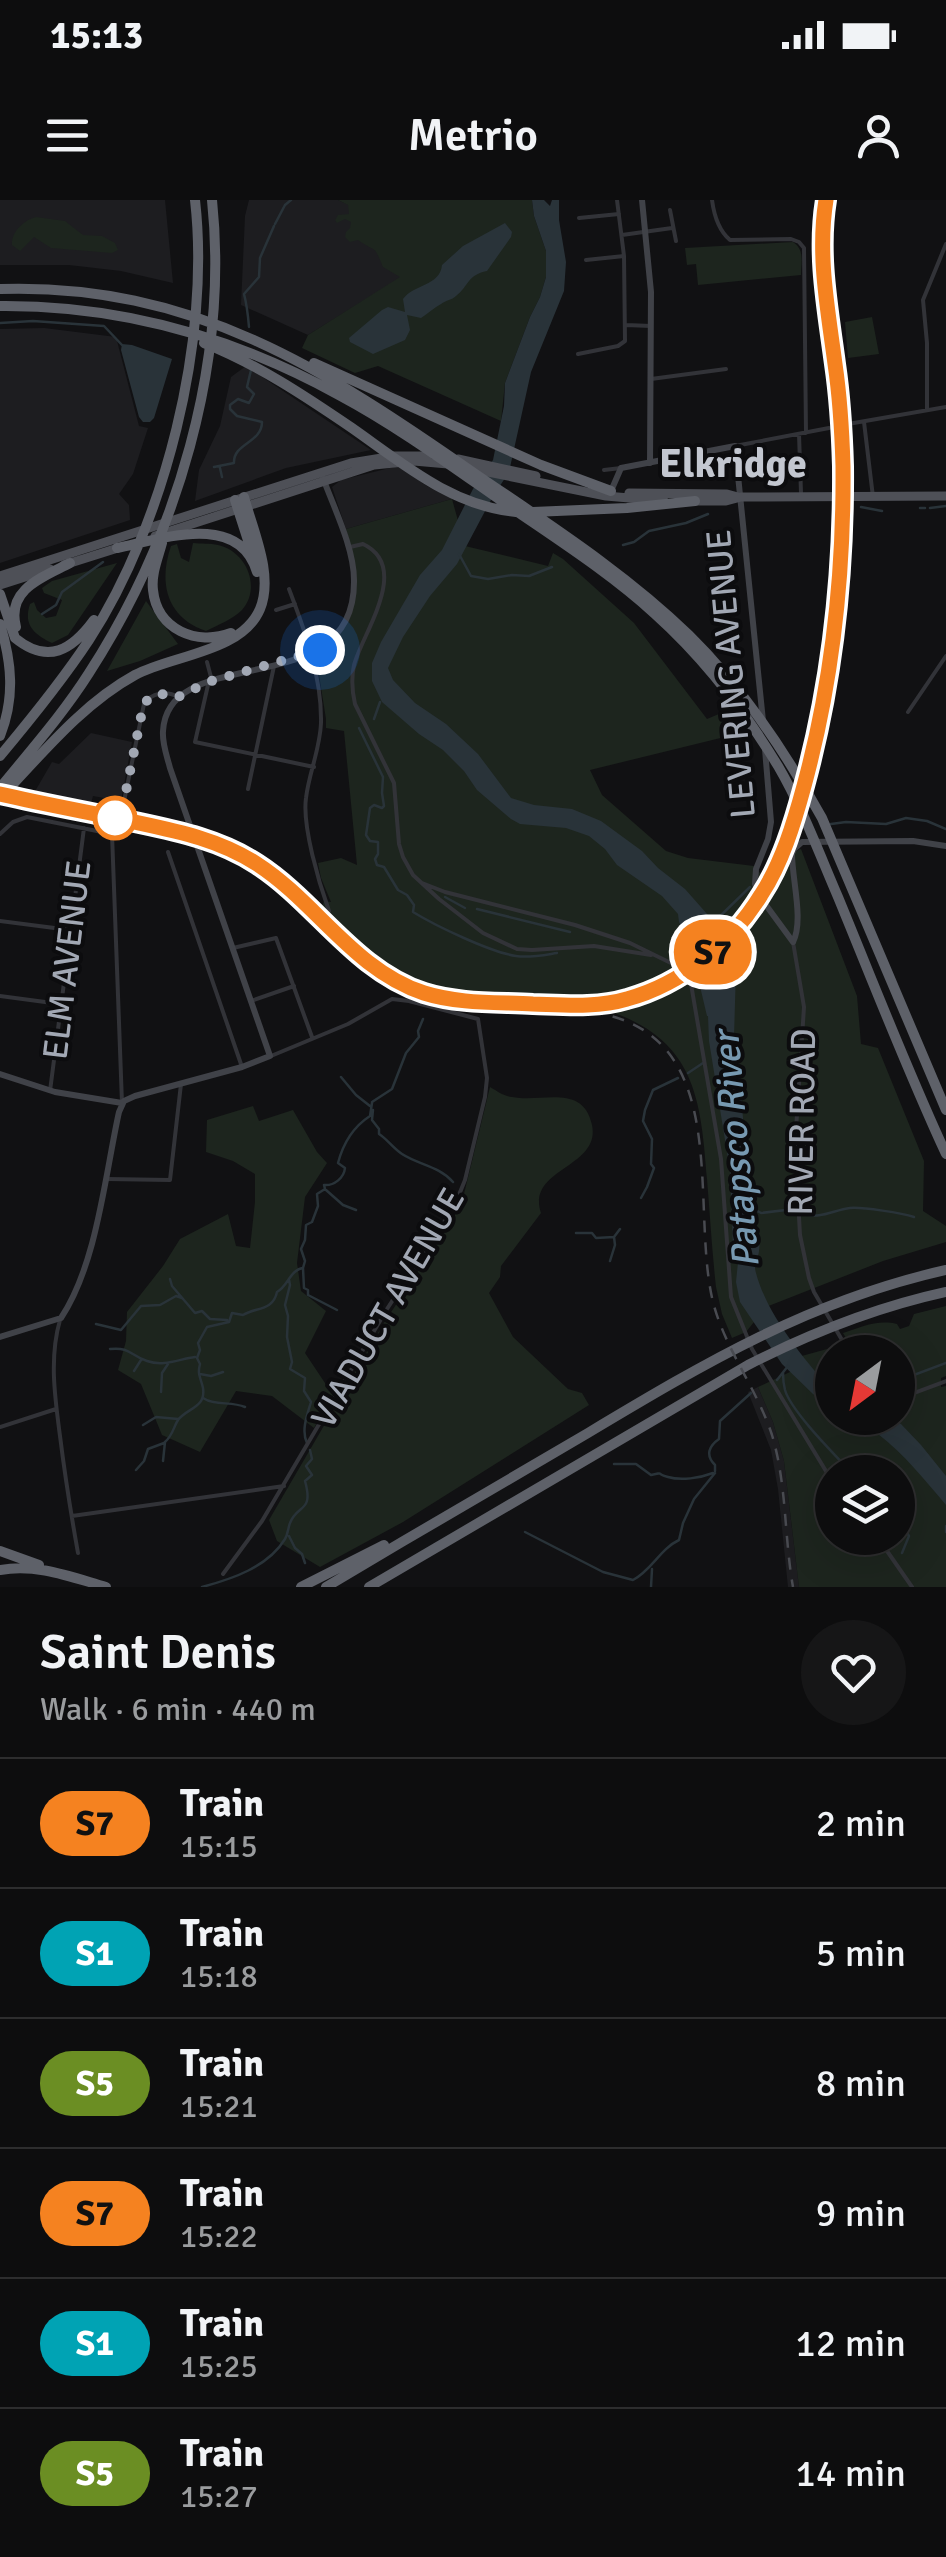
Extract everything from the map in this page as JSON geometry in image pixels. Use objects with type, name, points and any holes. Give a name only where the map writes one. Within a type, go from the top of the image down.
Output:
[{"type":"highway","points":[[0,756],[90,639],[149,514],[173,439],[190,356],[197,296],[195,200]]},
{"type":"highway","points":[[212,200],[213,302],[206,361],[196,416],[157,550],[153,581],[160,610],[182,633],[202,638],[232,633],[246,622],[255,606],[259,590],[241,503]]},
{"type":"highway","points":[[0,288],[86,291],[140,300],[194,316],[262,344],[367,400],[620,576],[664,612],[710,657],[778,766],[822,858],[946,1154]]},
{"type":"highway","points":[[0,306],[107,313],[217,340],[341,395],[423,442]]},
{"type":"highway","points":[[107,313],[178,333],[246,362],[284,382],[451,494],[487,508],[522,512],[695,501]]},
{"type":"highway","points":[[262,344],[281,348],[523,456],[612,491]]},
{"type":"highway","points":[[0,788],[118,686],[160,664],[224,643],[251,624],[260,608],[264,582],[241,503]]},
{"type":"highway","points":[[117,548],[186,534],[211,534],[239,545],[254,562]]},
{"type":"highway","points":[[0,798],[87,677],[157,550]]},
{"type":"highway","points":[[0,594],[19,642],[40,652],[62,650],[92,623],[131,559]]},
{"type":"highway","points":[[30,648],[14,622],[16,601],[32,583],[70,563]]},
{"type":"highway","points":[[0,624],[11,668],[10,695],[0,736]]},
{"type":"highway","points":[[0,635],[7,646]]},
{"type":"highway","points":[[728,686],[757,716],[822,818],[946,1110]]},
{"type":"highway","points":[[326,1587],[703,1365],[777,1327],[866,1292],[946,1270]]},
{"type":"highway","points":[[370,1587],[768,1355],[876,1311],[946,1292]]},
{"type":"highway","points":[[301,1587],[448,1515]]},
{"type":"highway","points":[[0,1551],[103,1586]]},
{"type":"highway","points":[[0,1570],[35,1568],[103,1586]]},
{"type":"main road","points":[[0,586],[351,463],[394,456],[456,462],[606,496],[726,501],[946,496]]},
{"type":"main road","points":[[517,475],[612,491],[728,494],[741,498]]},
{"type":"main road","points":[[0,576],[241,503]]},
{"type":"street","points":[[578,354],[625,341],[624,256],[617,200]]},
{"type":"street","points":[[642,200],[650,274],[650,463]]},
{"type":"street","points":[[712,200],[716,221],[730,240],[791,239],[804,248],[806,433]]},
{"type":"street","points":[[670,210],[676,241]]},
{"type":"street","points":[[579,218],[619,214]]},
{"type":"street","points":[[622,235],[672,228]]},
{"type":"street","points":[[927,410],[924,300],[946,244]]},
{"type":"street","points":[[586,260],[624,256]]},
{"type":"street","points":[[625,325],[651,326]]},
{"type":"street","points":[[651,378],[726,369]]},
{"type":"street","points":[[848,424],[946,407]]},
{"type":"street","points":[[864,422],[873,497]]},
{"type":"street","points":[[604,470],[829,428]]},
{"type":"street","points":[[799,434],[801,498]]},
{"type":"street","name":"LEVERING AVENUE","points":[[734,446],[771,812],[755,884],[793,942]]},
{"type":"street","points":[[612,491],[621,468]]},
{"type":"street","points":[[270,1056],[192,831],[163,739],[164,723],[178,697],[210,682],[311,654],[333,638],[349,609],[354,586],[348,548],[322,476]]},
{"type":"street","points":[[348,548],[357,544],[368,546],[377,554],[382,572],[381,600],[356,659],[351,683],[355,704],[390,770],[400,844],[408,866],[422,883],[506,946],[532,950],[594,946],[666,960]]},
{"type":"street","points":[[288,589],[311,654],[318,688],[321,722],[306,812],[315,866],[329,911]]},
{"type":"street","points":[[276,610],[295,604]]},
{"type":"street","points":[[908,712],[946,656]]},
{"type":"street","points":[[206,662],[210,682],[195,742],[314,767]]},
{"type":"street","points":[[248,789],[274,665]]},
{"type":"street","points":[[94,806],[122,811],[146,701],[163,693],[178,697]]},
{"type":"street","points":[[0,834],[26,817],[112,834],[122,1103],[83,1274],[60,1318],[54,1378],[78,1552]]},
{"type":"street","name":"ELM AVENUE","points":[[50,1091],[84,828]]},
{"type":"street","points":[[793,942],[797,919],[792,854],[802,842],[913,841],[946,846]]},
{"type":"street","points":[[168,852],[242,1068]]},
{"type":"street","points":[[422,883],[597,932],[682,969],[690,984],[721,1160],[728,1280],[734,1308],[752,1349],[816,1455]]},
{"type":"street","points":[[0,921],[71,930]]},
{"type":"street","points":[[0,1074],[50,1091],[122,1103],[134,1096],[242,1068],[312,1038],[276,938],[233,948]]},
{"type":"street","name":"RIVER ROAD","points":[[793,942],[804,1007],[795,1145],[800,1235],[814,1292],[839,1335]]},
{"type":"street","points":[[251,1001],[294,986]]},
{"type":"street","points":[[0,996],[62,1004]]},
{"type":"street","name":"VIADUCT AVENUE","points":[[223,1574],[284,1486],[387,1309],[447,1219],[460,1194],[486,1088],[478,1019],[392,999],[363,1017],[312,1038]]},
{"type":"street","points":[[105,1178],[170,1180],[181,1084]]},
{"type":"street","points":[[0,1337],[60,1318]]},
{"type":"street","points":[[915,1393],[946,1381]]},
{"type":"street","points":[[0,1427],[56,1409]]},
{"type":"street","points":[[72,1516],[284,1486]]},
{"type":"street","points":[[890,1555],[912,1587]]},
{"type":"shaded area","points":[[0,200],[165,200],[173,283],[69,265],[0,265]]},
{"type":"shaded area","points":[[249,200],[338,200],[377,217],[410,272],[308,335],[241,305]]},
{"type":"shaded area","points":[[338,200],[532,200],[546,251],[546,277],[505,383],[501,421],[378,366],[355,373],[302,348],[308,335],[400,277],[383,267],[374,250],[345,237],[351,222],[335,220],[338,215],[349,214],[348,205]]},
{"type":"shaded area","points":[[36,217],[65,221],[83,235],[102,236],[115,243],[118,250],[112,253],[51,248],[34,237],[20,251],[12,245],[16,231]]},
{"type":"shaded area","points":[[793,242],[801,253],[801,275],[698,285],[696,264],[687,265],[685,248]]},
{"type":"shaded area","points":[[872,317],[879,354],[848,358],[845,322]]},
{"type":"shaded area","points":[[44,328],[116,337],[139,426],[148,428],[133,474],[119,494],[129,505],[130,520],[0,563],[0,329]]},
{"type":"shaded area","points":[[246,366],[371,450],[286,468],[195,501],[199,470],[220,426],[231,377]]},
{"type":"shaded area","points":[[398,466],[452,499],[346,529],[332,487],[341,480]]},
{"type":"shaded area","points":[[452,499],[465,546],[548,566],[553,553],[563,559],[634,623],[707,719],[726,711],[745,732],[590,770],[602,795],[666,851],[688,858],[754,866],[775,882],[788,854],[801,849],[857,996],[861,1044],[878,1048],[924,1161],[923,1211],[946,1226],[946,1242],[883,1261],[766,1307],[746,1332],[732,1338],[716,1287],[705,1151],[689,1078],[661,1040],[612,1012],[648,1002],[686,981],[678,970],[640,989],[604,999],[524,999],[447,993],[417,985],[380,966],[320,912],[324,901],[331,902],[318,863],[341,858],[357,865],[344,731],[326,728],[316,656],[343,629],[355,599],[354,566],[346,529]]},
{"type":"shaded area","points":[[193,543],[215,544],[236,554],[251,581],[248,601],[242,610],[206,631],[174,608],[166,586],[171,546],[177,544],[181,558],[189,562]]},
{"type":"shaded area","points":[[117,563],[68,635],[52,643],[32,628],[28,618],[30,604],[34,602],[46,618],[56,616],[62,600],[44,593],[42,588],[52,581]]},
{"type":"shaded area","points":[[146,601],[178,644],[107,671]]},
{"type":"shaded area","points":[[91,733],[132,742],[121,801],[93,796],[91,803],[34,793],[52,762],[59,764]]},
{"type":"shaded area","points":[[490,1087],[512,1097],[571,1099],[587,1112],[592,1125],[592,1139],[586,1151],[544,1186],[539,1198],[541,1213],[501,1266],[500,1277],[489,1293],[513,1337],[568,1389],[582,1393],[589,1405],[403,1522],[320,1567],[277,1541],[269,1520],[382,1326],[455,1215],[464,1194]]},
{"type":"shaded area","points":[[253,1106],[259,1121],[293,1110],[327,1163],[305,1197],[297,1263],[301,1291],[326,1311],[305,1353],[333,1395],[314,1428],[272,1396],[236,1391],[200,1452],[162,1435],[141,1384],[118,1370],[126,1341],[127,1312],[180,1239],[228,1214],[236,1246],[250,1248],[255,1174],[206,1152],[207,1120]]},
{"type":"shaded area","points":[[946,1306],[946,1376],[941,1378],[941,1387],[946,1386],[946,1587],[799,1587],[784,1461],[758,1387],[790,1372],[798,1357],[815,1352],[815,1435],[915,1435],[915,1335],[843,1333],[883,1322],[897,1324],[900,1329],[909,1326],[914,1314]]},
{"type":"shaded area","points":[[758,1387],[784,1461],[799,1587],[788,1587],[771,1450],[748,1392]]},
{"type":"water","name":"Patapsco River","points":[[532,200],[544,200],[550,206],[552,200],[559,200],[566,262],[564,291],[531,372],[509,472],[457,564],[430,596],[388,668],[393,680],[415,703],[446,724],[478,754],[511,798],[572,809],[601,821],[685,889],[723,932],[736,969],[734,1037],[750,1213],[759,1241],[756,1273],[777,1320],[815,1370],[815,1395],[782,1364],[740,1302],[730,1171],[708,1016],[690,944],[678,914],[662,896],[617,865],[589,836],[511,819],[477,790],[443,750],[382,702],[372,681],[372,663],[381,642],[420,575],[442,550],[473,489],[493,460],[505,383],[546,277],[546,251]]},
{"type":"water","points":[[505,223],[511,237],[487,271],[476,275],[454,297],[421,318],[407,315],[410,330],[405,340],[373,354],[350,342],[349,338],[382,310],[388,307],[405,312],[403,299],[408,294],[437,277],[442,265],[463,246]]},
{"type":"water","points":[[122,344],[172,359],[150,422],[139,417]]},
{"type":"water","points":[[879,1435],[911,1435],[921,1445],[946,1476],[946,1505],[915,1469],[915,1455],[901,1455]]},
{"type":"waterway","points":[[275,224],[291,200]]},
{"type":"waterway","points":[[249,327],[244,294],[259,277],[260,258],[274,226]]},
{"type":"waterway","points":[[0,323],[104,326],[122,345]]},
{"type":"waterway","points":[[214,467],[234,463],[238,451],[261,429],[262,422],[237,416],[230,409],[238,399],[249,403],[254,394],[247,387],[251,370]]},
{"type":"waterway","points":[[220,468],[222,477]]},
{"type":"waterway","points":[[930,508],[946,506]]},
{"type":"waterway","points":[[861,507],[882,511]]},
{"type":"waterway","points":[[920,508],[925,508]]},
{"type":"waterway","points":[[623,545],[649,531],[708,514]]},
{"type":"waterway","points":[[459,554],[471,576],[488,579],[529,576],[552,567]]},
{"type":"waterway","points":[[42,614],[56,605],[62,592],[103,562]]},
{"type":"waterway","points":[[374,719],[380,702]]},
{"type":"waterway","points":[[359,728],[383,777],[384,806],[370,808],[366,835],[370,841],[378,842],[377,865],[384,867],[398,890],[407,895],[414,905],[413,912],[505,954],[526,957],[557,953]]},
{"type":"waterway","points":[[831,824],[886,824],[906,818],[946,829]]},
{"type":"waterway","points":[[715,921],[750,887]]},
{"type":"waterway","points":[[445,897],[465,908]]},
{"type":"waterway","points":[[477,909],[570,932]]},
{"type":"waterway","points":[[372,1102],[392,1089],[406,1053],[419,1037],[423,1019]]},
{"type":"waterway","points":[[688,1073],[703,1063]]},
{"type":"waterway","points":[[341,1077],[370,1106]]},
{"type":"waterway","points":[[641,1198],[654,1168],[652,1139],[643,1121],[645,1110],[653,1090],[678,1078]]},
{"type":"waterway","points":[[337,1310],[308,1295],[301,1249],[306,1225],[312,1222],[318,1206],[317,1194],[325,1189],[324,1185],[335,1183],[343,1175],[345,1168],[338,1163],[343,1149],[370,1116],[372,1103]]},
{"type":"waterway","points":[[373,1110],[372,1120],[379,1134],[402,1154],[442,1172],[453,1182]]},
{"type":"waterway","points":[[326,1190],[343,1205],[356,1210]]},
{"type":"waterway","points":[[803,1213],[821,1215],[856,1208],[914,1217]]},
{"type":"waterway","points":[[748,1210],[761,1213],[794,1209]]},
{"type":"waterway","points":[[610,1261],[614,1237],[620,1229]]},
{"type":"waterway","points":[[576,1233],[614,1237]]},
{"type":"waterway","points":[[163,1461],[165,1442],[178,1420],[202,1400],[198,1343],[207,1327],[229,1322],[232,1313],[243,1315],[268,1306],[292,1275],[303,1268]]},
{"type":"waterway","points":[[170,1279],[195,1313],[202,1311],[210,1319],[227,1320]]},
{"type":"waterway","points":[[289,1280],[285,1305],[290,1369],[305,1378],[304,1391],[311,1402],[305,1428],[307,1443]]},
{"type":"waterway","points":[[96,1324],[121,1330],[141,1306],[160,1305],[176,1296],[182,1298]]},
{"type":"waterway","points":[[110,1349],[126,1350],[153,1363],[195,1357]]},
{"type":"waterway","points":[[134,1371],[141,1360]]},
{"type":"waterway","points":[[915,1375],[946,1363]]},
{"type":"waterway","points":[[161,1392],[162,1373],[168,1364]]},
{"type":"waterway","points":[[777,1380],[788,1366]]},
{"type":"waterway","points":[[200,1374],[223,1372]]},
{"type":"waterway","points":[[783,1373],[789,1399],[835,1455]]},
{"type":"waterway","points":[[715,1471],[710,1451],[719,1439],[720,1421],[751,1393]]},
{"type":"waterway","points":[[203,1398],[245,1407]]},
{"type":"waterway","points":[[143,1425],[156,1417],[178,1419]]},
{"type":"waterway","points":[[136,1470],[148,1449],[164,1443]]},
{"type":"waterway","points":[[202,1587],[248,1570],[278,1549],[293,1517],[306,1503],[305,1481],[312,1475],[306,1466],[312,1459],[310,1450]]},
{"type":"waterway","points":[[614,1464],[636,1464],[651,1475],[659,1473],[679,1479],[713,1473]]},
{"type":"waterway","points":[[525,1532],[603,1572],[633,1580],[679,1540],[694,1499],[715,1473]]},
{"type":"waterway","points":[[946,1526],[946,1532]]},
{"type":"waterway","points":[[289,1536],[305,1563]]},
{"type":"waterway","points":[[651,1587],[652,1569]]},
{"type":"railway","points":[[0,798],[168,832],[235,854],[273,879],[376,971],[399,986],[438,1000],[494,1006],[606,1007],[649,995],[688,975],[738,932],[782,860],[804,795],[831,674],[844,550],[846,467],[826,262],[829,200]]},
{"type":"railway","points":[[591,1012],[637,1026],[668,1052],[687,1087],[697,1128],[713,1302],[772,1435],[793,1587]]},
{"type":"train","name":"S7","points":[[0,794],[186,834],[230,849],[286,886],[369,963],[400,983],[436,996],[490,1002],[609,1003],[655,989],[700,962],[747,916],[778,862],[815,746],[825,688],[834,628],[843,492],[839,393],[823,267],[826,200]]},
{"type":"district","name":"Elkridge","points":[[733,464]]},
{"type":"route","points":[[115,818],[118,810],[122,811],[148,698],[163,693],[178,697],[208,682],[320,650]]}]
